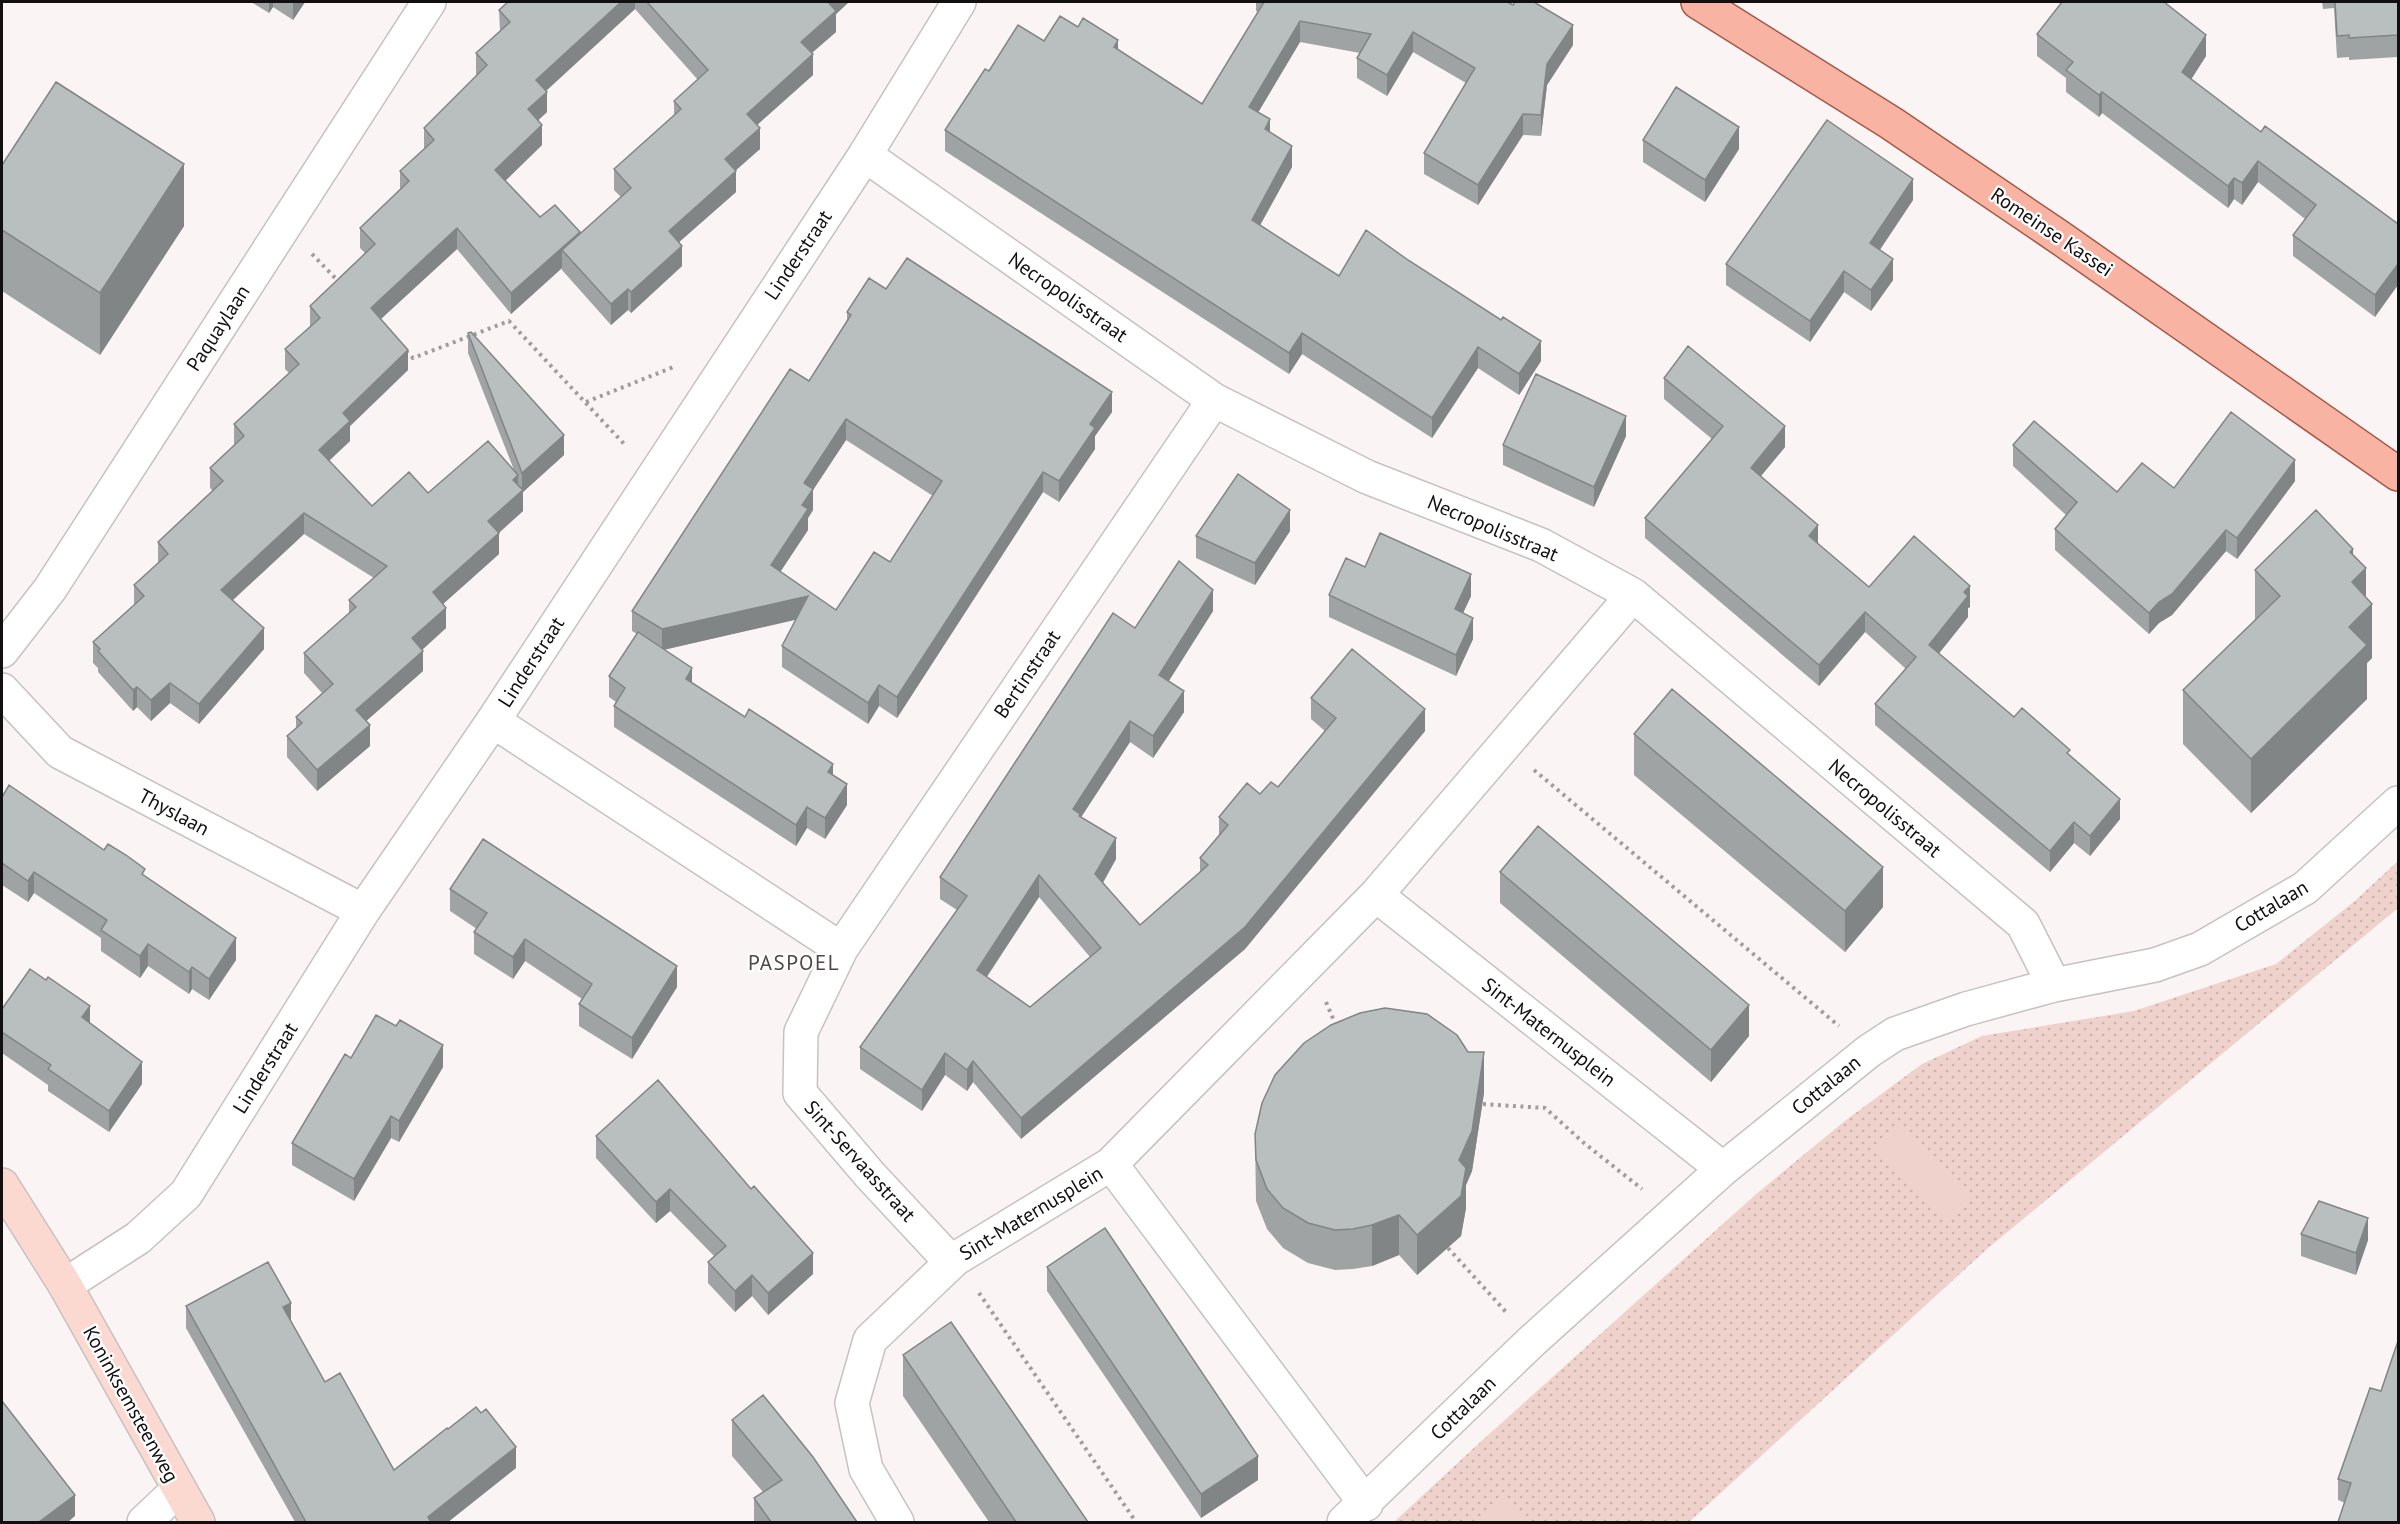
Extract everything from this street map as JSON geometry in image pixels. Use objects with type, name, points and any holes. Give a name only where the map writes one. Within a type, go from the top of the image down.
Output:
[{"type":"main road","name":"Romeinse Kassei","points":[[1698,2],[1892,123],[2398,474]]},
{"type":"street","name":"Paquaylaan","points":[[2,651],[50,589],[429,2]]},
{"type":"street","name":"Linderstraat","points":[[65,1285],[138,1239],[186,1194],[363,911],[493,721],[864,155],[959,2]]},
{"type":"street","name":"Necropolisstraat","points":[[864,155],[1214,399],[1367,477],[1540,545],[1632,596],[2023,924],[2054,985]]},
{"type":"street","name":"Bertinstraat","points":[[841,949],[1214,399]]},
{"type":"street","name":"Sint-Maternusplein","points":[[953,1260],[1111,1164],[1376,895],[1632,596]]},
{"type":"street","name":"Thyslaan","points":[[2,690],[60,752],[363,911]]},
{"type":"street","points":[[493,721],[841,949]]},
{"type":"street","name":"Cottalaan","points":[[1355,1513],[1532,1341],[1723,1169],[1869,1051],[1895,1034],[1966,1009],[2054,985],[2155,965],[2200,949],[2305,888],[2398,803]]},
{"type":"street","name":"Sint-Maternusplein","points":[[1376,895],[1723,1169]]},
{"type":"street","name":"Sint-Servaasstraat","points":[[841,949],[801,1032],[800,1093],[870,1175],[953,1260]]},
{"type":"street","name":"Sint-Maternusplein","points":[[1111,1164],[1355,1513]]},
{"type":"street","name":"Koninksemsteenweg","points":[[2,1185],[65,1285],[198,1522]]},
{"type":"street","points":[[897,1522],[866,1469],[852,1402],[870,1340],[953,1260]]},
{"type":"street","points":[[144,1522],[179,1489]]},
{"type":"path","points":[[284,226],[340,284]]},
{"type":"path","points":[[405,350],[413,358],[509,321],[654,475]]},
{"type":"path","points":[[585,402],[741,340]]},
{"type":"path","points":[[1504,745],[1869,1051]]},
{"type":"path","points":[[1309,962],[1340,1035]]},
{"type":"path","points":[[1483,1104],[1545,1108],[1672,1215]]},
{"type":"path","points":[[1448,1248],[1532,1341]]},
{"type":"path","points":[[953,1260],[1136,1522]]},
{"type":"shaded area","points":[[2398,861],[2398,908],[1987,1249],[1689,1522],[1394,1522],[1755,1195],[1846,1120],[1922,1064],[1982,1036],[2134,1011],[2276,964],[2356,900]]},
{"type":"shaded area","points":[[1902,1124],[1971,1193],[1944,1220],[1875,1152]]},
{"type":"shaded area","points":[[1504,1496],[1526,1522],[1473,1522]]},
{"type":"building","points":[[508,2],[621,2],[536,80],[547,92],[528,109],[542,125],[495,170],[540,217],[555,205],[580,232],[511,293],[457,228],[371,308],[408,350],[343,413],[350,421],[319,450],[372,506],[409,472],[428,493],[488,441],[518,475],[513,480],[523,490],[488,521],[499,533],[433,592],[446,608],[412,638],[423,651],[356,710],[370,725],[317,770],[287,736],[302,723],[296,717],[333,684],[304,653],[356,607],[349,600],[387,566],[304,513],[221,590],[264,628],[199,704],[170,683],[151,700],[137,687],[133,690],[98,651],[100,649],[93,642],[144,596],[134,585],[168,554],[158,542],[223,481],[210,468],[244,436],[234,424],[299,364],[285,349],[320,318],[310,306],[375,244],[360,228],[409,181],[400,171],[434,140],[424,128],[487,65],[476,53],[510,22],[499,10]]},
{"type":"building","points":[[647,2],[828,2],[836,11],[801,42],[813,54],[747,114],[760,128],[725,159],[736,171],[669,231],[682,246],[631,292],[628,289],[611,304],[562,250],[631,188],[614,169],[681,109],[674,101],[708,70]]},
{"type":"building","points":[[1264,2],[1507,2],[1513,5],[1515,2],[1534,2],[1573,25],[1547,64],[1541,115],[1523,114],[1478,185],[1424,153],[1475,68],[1413,32],[1387,75],[1357,58],[1371,34],[1300,21],[1249,107],[1270,119],[1265,129],[1292,146],[1252,220],[1339,276],[1366,230],[1501,320],[1503,317],[1541,341],[1519,374],[1478,347],[1432,418],[1302,333],[1289,353],[945,130],[985,69],[989,71],[1018,25],[1044,41],[1060,16],[1078,27],[1083,18],[1118,40],[1114,47],[1202,104]]},
{"type":"building","points":[[2062,2],[2164,2],[2206,35],[2182,72],[2261,132],[2265,126],[2398,224],[2398,264],[2375,295],[2293,235],[2316,205],[2258,161],[2242,183],[2234,178],[2228,186],[2102,92],[2099,95],[2066,70],[2073,62],[2037,34]]},
{"type":"building","points":[[2335,2],[2398,2],[2398,35],[2349,38],[2349,35],[2337,36]]},
{"type":"building","points":[[56,82],[184,164],[100,293],[2,230],[2,165]]},
{"type":"building","points":[[1676,87],[1739,127],[1705,180],[1643,140]]},
{"type":"building","points":[[1827,120],[1913,179],[1870,243],[1893,259],[1871,290],[1844,271],[1810,321],[1726,264]]},
{"type":"building","points":[[907,258],[1112,392],[1090,424],[1095,428],[1059,481],[1043,472],[897,697],[879,685],[868,703],[782,646],[808,596],[662,629],[632,611],[790,369],[809,381],[851,315],[847,312],[869,278],[886,289]],"holes":[[[846,419],[942,481],[890,562],[874,552],[836,610],[771,565],[808,509],[802,505],[813,489],[804,483]]]},
{"type":"building","points":[[471,332],[564,435],[522,473],[468,333]]},
{"type":"building","points":[[1688,346],[1785,426],[1751,468],[1818,525],[1809,536],[1869,587],[1914,536],[1970,586],[1964,592],[1968,596],[1929,645],[2014,717],[2022,708],[2070,750],[2067,753],[2120,799],[2090,836],[2074,822],[2050,851],[1875,704],[1916,657],[1865,612],[1819,665],[1645,518],[1723,426],[1664,378]]},
{"type":"building","points":[[1536,374],[1626,416],[1594,487],[1503,445]]},
{"type":"building","points":[[2231,412],[2295,460],[2237,538],[2226,530],[2172,594],[2159,602],[2149,613],[2055,529],[2077,502],[2013,445],[2034,421],[2117,492],[2142,463],[2174,488]]},
{"type":"building","points":[[1238,474],[1290,510],[1255,563],[1196,536]]},
{"type":"building","points":[[2316,510],[2353,549],[2350,552],[2366,568],[2352,582],[2372,604],[2349,627],[2367,645],[2251,759],[2183,690],[2280,596],[2255,570]]},
{"type":"building","points":[[1380,533],[1471,574],[1455,609],[1473,618],[1456,655],[1329,595],[1346,558],[1365,567]]},
{"type":"building","points":[[1179,561],[1213,590],[1159,675],[1184,691],[1153,736],[1130,721],[1073,809],[1080,814],[1079,816],[1116,838],[1095,874],[1140,925],[1208,865],[1200,858],[1228,825],[1219,817],[1247,783],[1260,794],[1271,782],[1278,787],[1336,718],[1311,698],[1352,649],[1425,709],[1245,927],[1021,1118],[973,1061],[967,1070],[945,1053],[922,1090],[860,1047],[967,896],[940,877],[1113,613],[1135,628]],"holes":[[[1039,875],[1101,948],[1030,1007],[977,970]]]},
{"type":"building","points":[[638,632],[692,668],[686,679],[745,717],[749,709],[833,764],[828,772],[847,784],[825,818],[807,807],[796,825],[614,706],[625,688],[609,676]]},
{"type":"building","points":[[1672,689],[1883,867],[1845,911],[1634,734]]},
{"type":"building","points":[[9,785],[104,850],[108,844],[126,855],[145,869],[142,874],[236,938],[209,979],[192,967],[189,972],[148,944],[140,956],[101,930],[107,920],[34,872],[28,881],[2,863],[2,797]]},
{"type":"building","points":[[1538,826],[1749,1005],[1711,1050],[1500,872]]},
{"type":"building","points":[[483,839],[677,966],[632,1038],[579,1004],[592,984],[525,939],[513,957],[474,932],[487,913],[450,889]]},
{"type":"building","points":[[30,969],[46,980],[48,977],[90,1006],[82,1017],[142,1062],[109,1111],[48,1069],[51,1065],[2,1032],[2,1009]]},
{"type":"building","points":[[1385,1008],[1427,1014],[1457,1035],[1468,1052],[1484,1052],[1472,1131],[1459,1160],[1466,1168],[1461,1196],[1417,1235],[1399,1215],[1353,1229],[1335,1230],[1308,1223],[1283,1208],[1267,1189],[1256,1160],[1255,1134],[1262,1103],[1275,1075],[1304,1043],[1331,1025],[1360,1013]]},
{"type":"building","points":[[376,1015],[396,1026],[400,1020],[443,1045],[399,1121],[391,1116],[354,1179],[292,1143],[345,1054],[351,1058]]},
{"type":"building","points":[[658,1080],[751,1189],[754,1186],[813,1253],[768,1293],[752,1275],[735,1291],[708,1262],[726,1246],[670,1189],[656,1202],[596,1136]]},
{"type":"building","points":[[2319,1201],[2368,1218],[2356,1253],[2301,1234]]},
{"type":"building","points":[[1105,1228],[1258,1456],[1201,1494],[1047,1267]]},
{"type":"building","points":[[268,1262],[291,1303],[283,1307],[325,1382],[340,1373],[394,1470],[476,1407],[481,1413],[486,1409],[516,1447],[428,1517],[431,1522],[306,1522],[186,1306]]},
{"type":"building","points":[[951,1322],[1088,1522],[1016,1522],[903,1355]]},
{"type":"building","points":[[2398,1341],[2398,1522],[2338,1522],[2351,1483],[2338,1479],[2370,1388],[2381,1391]]},
{"type":"building","points":[[763,1395],[813,1457],[857,1522],[771,1522],[754,1498],[782,1480],[732,1420]]},
{"type":"building","points":[[2,1401],[75,1495],[39,1522],[2,1522]]},
{"type":"district","name":"PASPOEL","points":[[794,962]]}]
